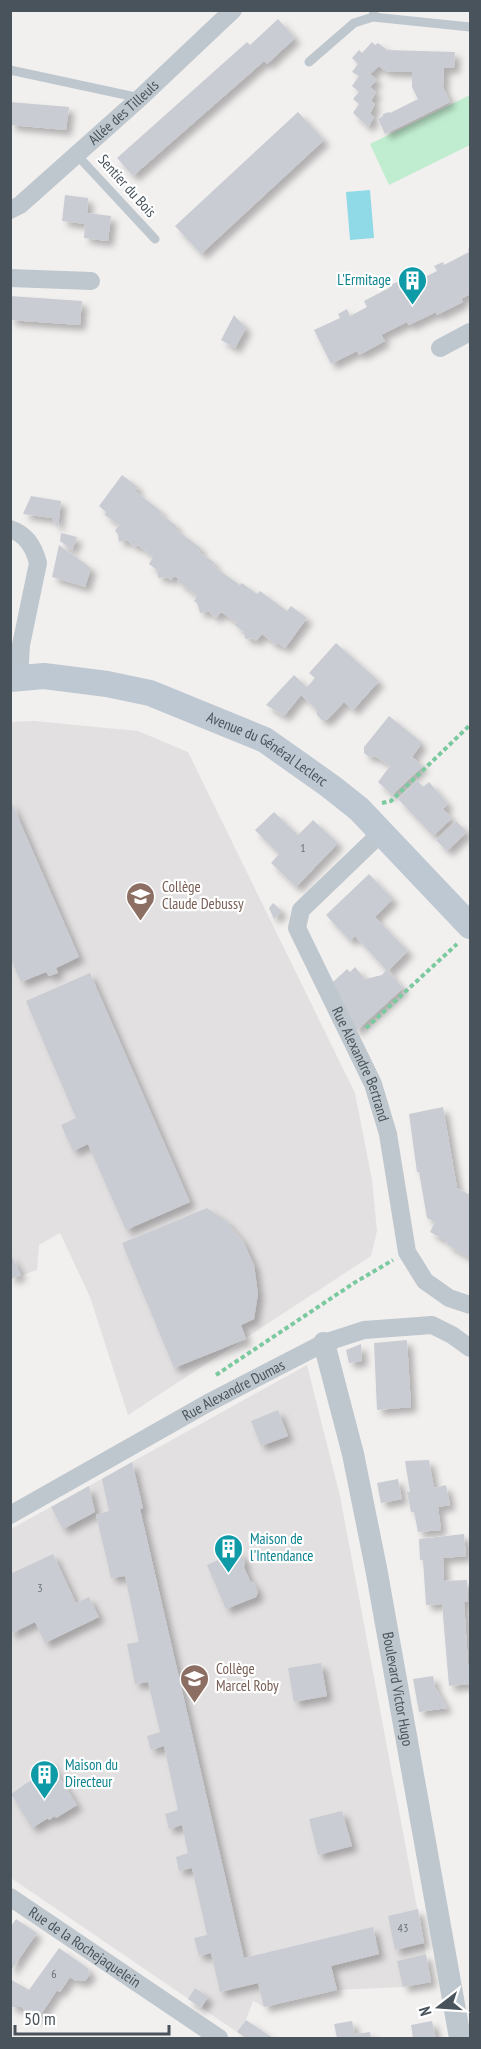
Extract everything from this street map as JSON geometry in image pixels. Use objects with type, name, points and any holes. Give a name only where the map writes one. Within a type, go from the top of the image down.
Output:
[{"type":"main road","name":"Avenue du Général Leclerc","points":[[15,678],[44,676],[107,684],[150,693],[265,740],[359,809],[466,932]]},
{"type":"street","name":"Allée des Tilleuls","points":[[14,206],[140,98],[233,10]]},
{"type":"street","points":[[10,278],[92,281]]},
{"type":"street","points":[[440,348],[471,332]]},
{"type":"street","points":[[10,529],[25,537],[35,550],[38,563],[15,678]]},
{"type":"street","name":"Rue Alexandre Bertrand","points":[[381,833],[301,910],[297,928],[373,1084],[388,1134],[406,1252],[425,1281],[449,1298],[471,1305]]},
{"type":"street","name":"Rue Alexandre Dumas","points":[[10,1515],[208,1403],[324,1342],[364,1330],[432,1325],[471,1348]]},
{"type":"street","name":"Boulevard Victor Hugo","points":[[324,1342],[353,1454],[376,1568],[460,2038]]},
{"type":"street","name":"Rue de la Rochejaquelein","points":[[10,1897],[219,2038]]},
{"type":"lane","points":[[309,62],[354,23],[374,14],[471,27]]},
{"type":"lane","points":[[10,70],[140,98]]},
{"type":"lane","name":"Sentier du Bois","points":[[76,154],[155,239]]},
{"type":"path","points":[[359,809],[391,801],[471,725]]},
{"type":"path","points":[[352,1041],[466,932]]},
{"type":"shaded area","name":"Collège Claude Debussy","points":[[34,721],[138,731],[188,752],[355,1093],[372,1180],[377,1231],[371,1256],[128,1415],[90,1297],[60,1233],[39,1245],[37,1270],[11,1279],[10,722]]},
{"type":"shaded area","name":"Collège Marcel Roby","points":[[307,1365],[340,1496],[431,1982],[403,1987],[337,1990],[264,2007],[253,2001],[246,2020],[237,2032],[11,1878],[11,1529]]},
{"type":"green space","points":[[470,95],[470,145],[389,185],[370,144]]},
{"type":"water","points":[[370,190],[374,238],[350,240],[346,192]]},
{"type":"building","points":[[278,19],[295,38],[267,64],[264,61],[133,176],[117,158],[247,42],[250,45]]},
{"type":"building","points":[[372,42],[375,45],[378,43],[387,50],[455,52],[454,68],[444,68],[443,87],[450,102],[385,134],[378,119],[383,114],[390,113],[418,99],[412,87],[412,72],[385,71],[379,66],[370,74],[377,80],[370,87],[376,92],[371,101],[375,104],[370,114],[374,117],[368,127],[353,113],[359,104],[353,99],[359,92],[352,86],[359,76],[352,72],[358,64],[352,58],[359,50],[362,53]]},
{"type":"building","points":[[10,102],[69,107],[66,130],[10,125]]},
{"type":"building","points":[[298,112],[324,140],[201,254],[175,226]]},
{"type":"building","points":[[65,195],[88,198],[87,213],[111,216],[108,241],[84,238],[85,224],[62,221]]},
{"type":"building","name":"L'Ermitage","points":[[470,248],[470,294],[461,299],[463,302],[409,325],[407,322],[381,335],[385,341],[359,355],[357,351],[331,364],[314,330],[340,318],[338,314],[347,309],[350,316],[367,307],[364,301],[389,288],[388,286],[397,282],[398,285],[417,277],[419,280],[437,271],[434,266],[443,262],[444,265],[469,252]]},
{"type":"building","points":[[10,296],[82,301],[80,325],[10,320]]},
{"type":"building","points":[[234,315],[246,328],[235,348],[221,340]]},
{"type":"building","points":[[122,475],[138,487],[135,491],[177,526],[175,529],[201,548],[199,552],[215,563],[213,566],[240,585],[242,583],[257,594],[260,591],[287,611],[291,606],[307,618],[285,648],[278,643],[276,645],[262,634],[256,641],[252,638],[245,639],[244,632],[235,625],[236,622],[221,612],[216,618],[208,611],[200,613],[194,601],[197,596],[177,581],[179,579],[174,576],[171,580],[166,577],[158,578],[157,570],[149,564],[153,557],[138,545],[135,547],[127,540],[119,542],[115,531],[119,525],[105,515],[106,512],[99,506]]},
{"type":"building","points":[[31,496],[61,501],[58,528],[52,518],[23,514]]},
{"type":"building","points":[[61,533],[77,537],[72,550],[60,541]]},
{"type":"building","points":[[59,545],[91,568],[85,587],[52,577]]},
{"type":"building","points":[[336,643],[379,681],[353,710],[344,702],[327,720],[322,720],[317,715],[317,710],[301,695],[284,716],[266,705],[294,675],[307,687],[315,678],[309,673]]},
{"type":"building","points":[[389,716],[420,741],[420,746],[412,757],[423,766],[392,795],[378,782],[390,766],[375,756],[369,757],[364,753],[364,747]]},
{"type":"building","points":[[417,780],[423,787],[429,782],[448,804],[443,809],[452,818],[433,836],[398,799]]},
{"type":"building","points":[[10,799],[79,957],[56,968],[58,973],[49,976],[46,972],[21,982],[10,957]]},
{"type":"building","points":[[274,812],[298,835],[313,820],[338,843],[296,887],[271,863],[279,854],[255,830]]},
{"type":"building","points":[[456,821],[467,832],[447,851],[436,840]]},
{"type":"building","points":[[369,874],[393,899],[375,917],[408,951],[388,971],[403,988],[356,1031],[333,982],[347,969],[350,972],[355,967],[365,979],[382,975],[386,970],[355,936],[350,941],[326,915]]},
{"type":"building","points":[[273,903],[282,911],[274,919],[269,908]]},
{"type":"building","points":[[90,973],[190,1202],[126,1230],[88,1144],[73,1151],[61,1125],[76,1118],[26,1001]]},
{"type":"building","points":[[443,1107],[457,1188],[470,1195],[470,1258],[430,1232],[435,1222],[427,1218],[419,1172],[417,1172],[409,1114]]},
{"type":"building","points":[[207,1208],[226,1221],[243,1241],[254,1265],[258,1294],[254,1319],[241,1325],[246,1339],[174,1368],[122,1243]]},
{"type":"building","points":[[10,1253],[21,1275],[10,1279]]},
{"type":"building","points":[[407,1340],[411,1407],[377,1410],[374,1343]]},
{"type":"building","points":[[361,1344],[362,1361],[349,1363],[346,1350]]},
{"type":"building","points":[[278,1410],[288,1436],[261,1446],[251,1421]]},
{"type":"building","points":[[429,1460],[434,1488],[446,1485],[450,1505],[438,1507],[441,1530],[418,1532],[407,1492],[410,1492],[405,1461]]},
{"type":"building","points":[[132,1462],[143,1508],[140,1509],[244,1958],[373,1927],[379,1954],[331,1966],[337,1990],[264,2007],[258,1983],[220,1992],[211,1953],[199,1956],[194,1938],[207,1935],[192,1868],[179,1871],[176,1857],[188,1853],[182,1825],[169,1829],[165,1814],[178,1810],[164,1746],[151,1750],[147,1736],[160,1732],[148,1682],[135,1684],[127,1644],[139,1642],[125,1576],[111,1578],[96,1515],[109,1511],[102,1479]]},
{"type":"building","points":[[398,1479],[402,1499],[381,1503],[377,1483]]},
{"type":"building","points":[[89,1486],[95,1512],[63,1529],[51,1507]]},
{"type":"building","points":[[464,1534],[466,1556],[443,1558],[444,1581],[467,1580],[468,1602],[464,1602],[470,1684],[449,1686],[442,1604],[426,1605],[419,1539]]},
{"type":"building","name":"Maison de l'Intendance","points":[[236,1552],[241,1554],[250,1581],[254,1583],[258,1592],[256,1597],[226,1609],[207,1565]]},
{"type":"building","points":[[53,1554],[76,1603],[89,1597],[99,1617],[45,1643],[35,1622],[10,1634],[10,1574]]},
{"type":"building","points":[[321,1663],[327,1696],[294,1702],[288,1668]]},
{"type":"building","points":[[433,1676],[435,1687],[447,1708],[419,1712],[413,1679]]},
{"type":"building","name":"Maison du Directeur","points":[[49,1760],[77,1805],[56,1818],[55,1816],[49,1820],[48,1818],[32,1828],[11,1794],[34,1778],[31,1772]]},
{"type":"building","points":[[342,1811],[352,1846],[318,1855],[309,1819]]},
{"type":"building","points":[[418,1909],[424,1943],[395,1950],[388,1916]]},
{"type":"building","points":[[16,1919],[37,1933],[10,1972],[10,1928]]},
{"type":"building","points":[[59,1948],[89,1969],[91,1973],[85,1981],[76,1981],[70,1977],[60,1992],[57,1990],[38,2019],[21,2007],[10,2007],[10,1979],[29,1990]]},
{"type":"building","points":[[426,1954],[431,1982],[403,1987],[397,1961]]},
{"type":"building","points":[[195,1988],[208,1997],[201,2008],[188,1999]]},
{"type":"building","points":[[246,2020],[273,2038],[246,2038],[237,2032]]},
{"type":"building","points":[[352,2021],[355,2034],[370,2032],[371,2038],[337,2038],[334,2024]]},
{"type":"building","points":[[432,2021],[436,2038],[413,2038],[411,2025]]},
{"type":"place","name":"L'Ermitage","points":[[412,306]]},
{"type":"place","name":"Collège Claude Debussy","points":[[141,922]]},
{"type":"place","name":"Maison de l'Intendance","points":[[229,1574]]},
{"type":"place","name":"Collège Marcel Roby","points":[[195,1704]]},
{"type":"place","name":"Maison du Directeur","points":[[44,1800]]}]
